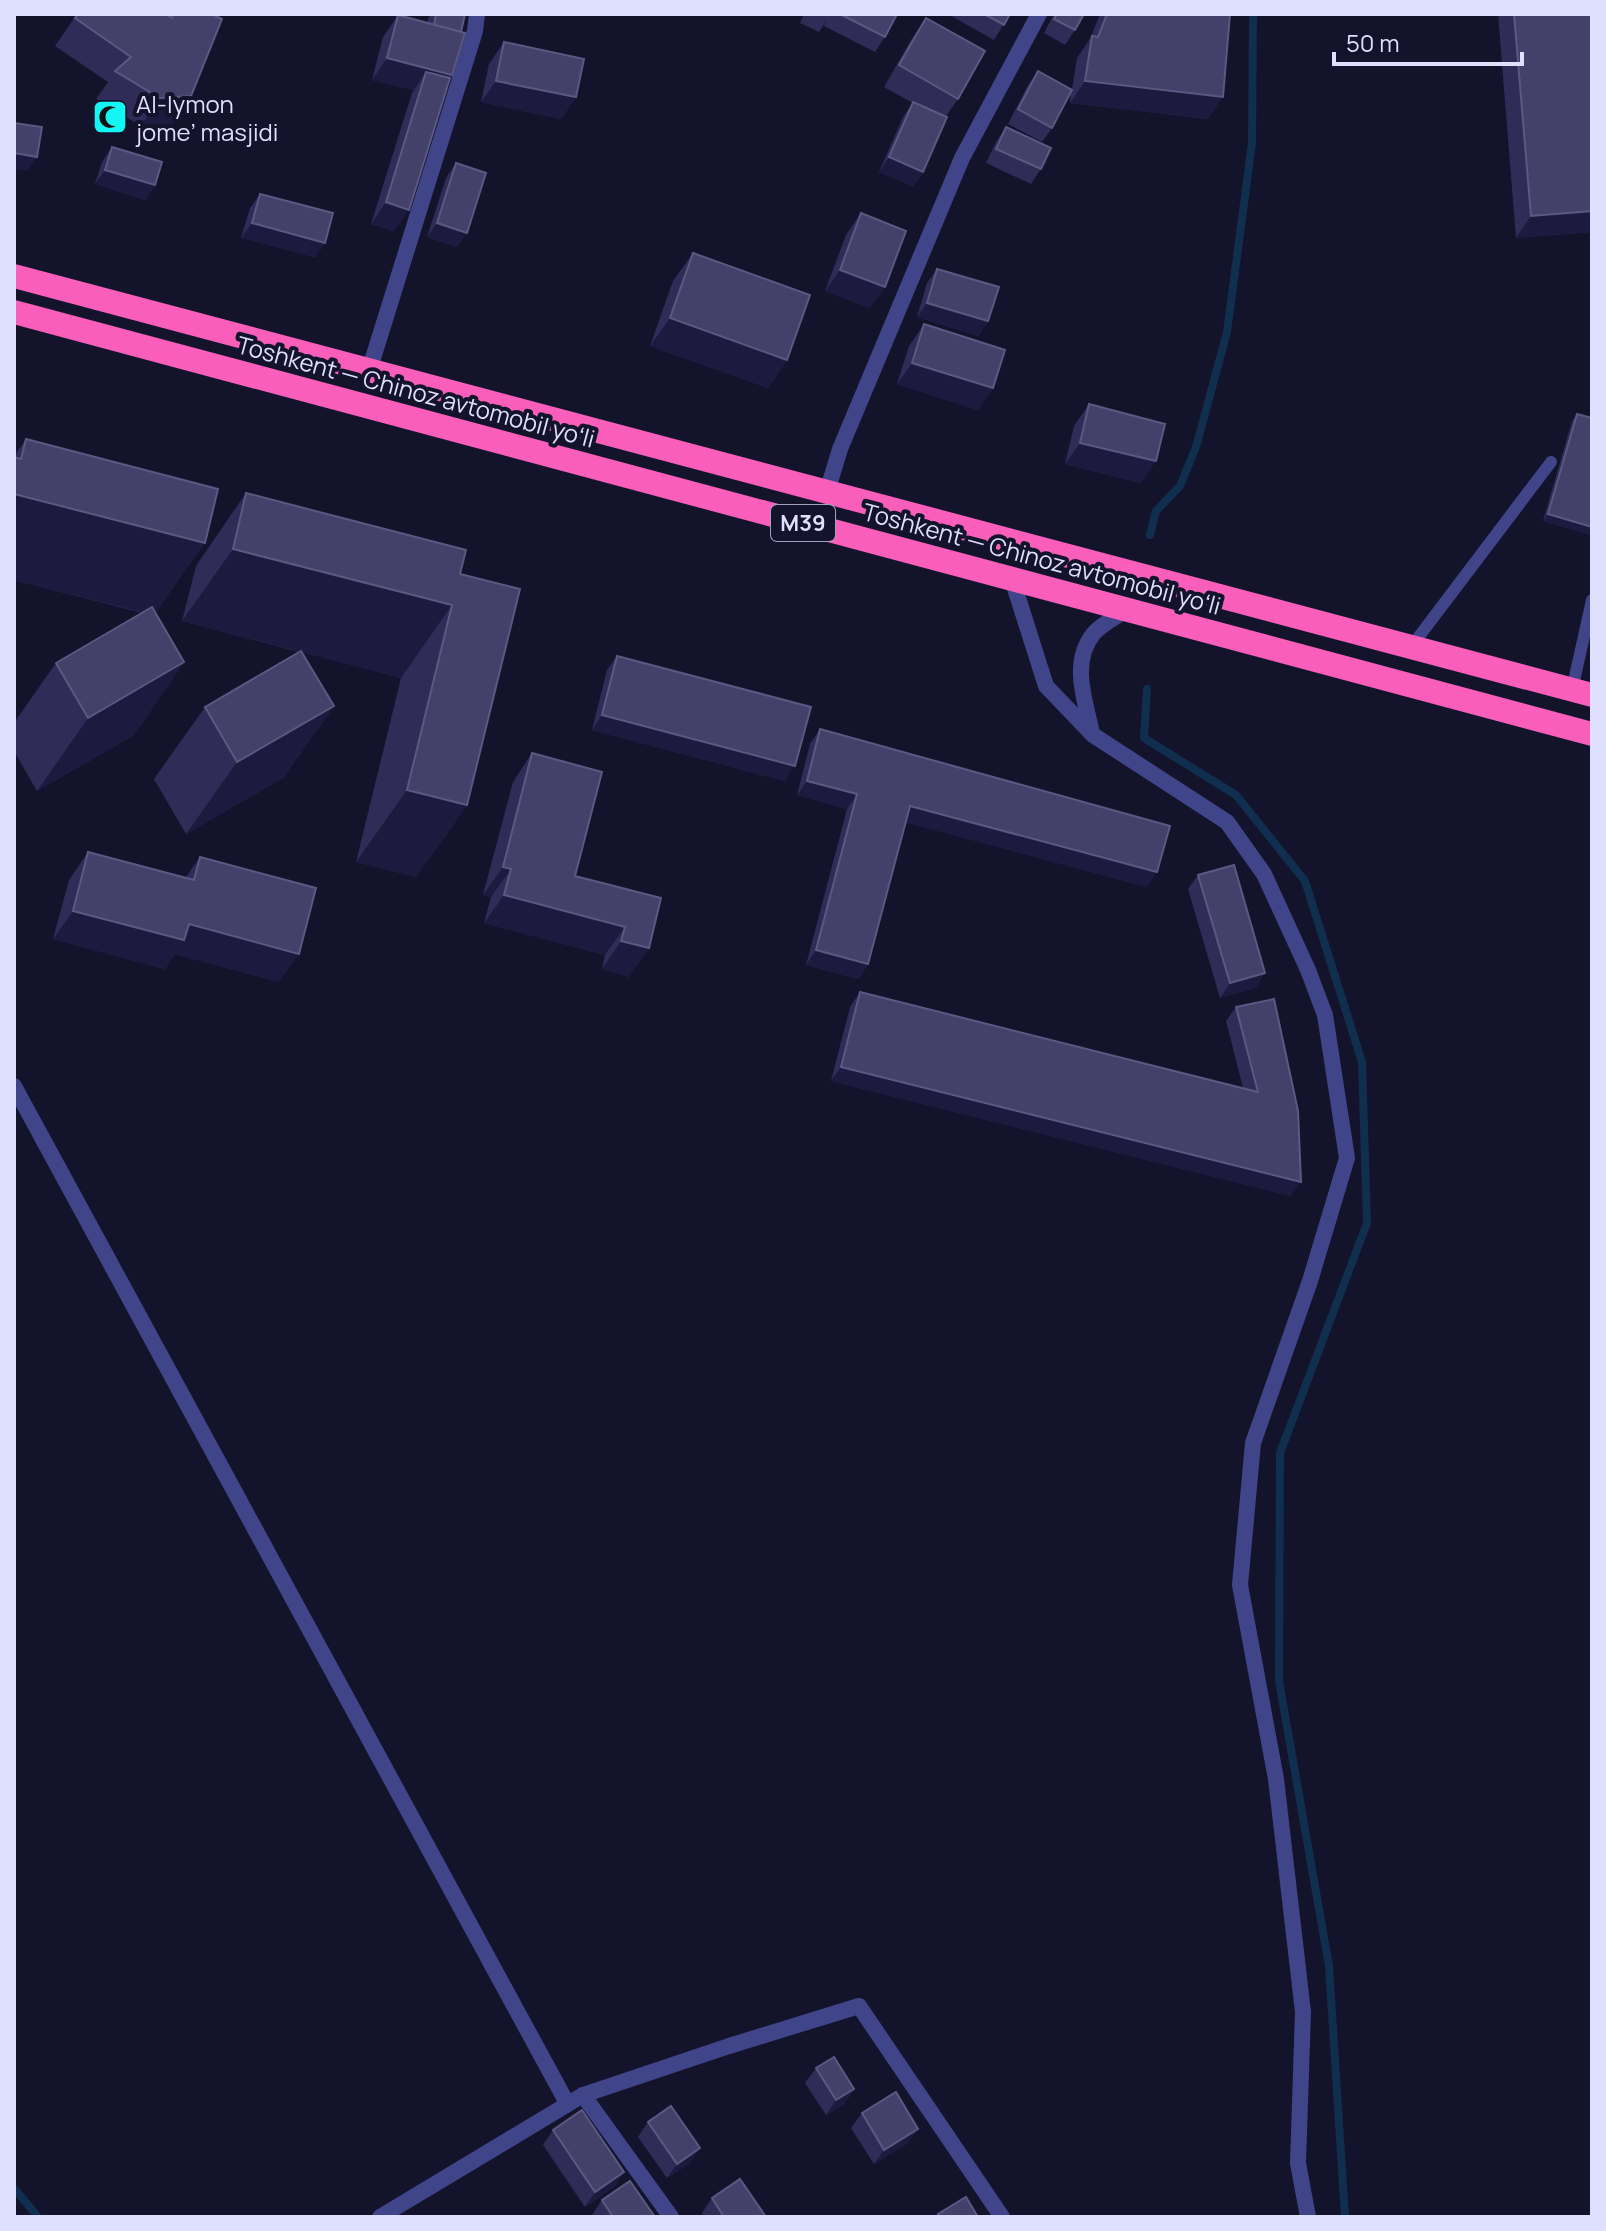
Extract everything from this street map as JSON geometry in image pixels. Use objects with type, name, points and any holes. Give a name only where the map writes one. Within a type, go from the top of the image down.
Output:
[{"type":"highway","name":"Toshkent — Chinoz avtomobil yoʻli","points":[[14,276],[1582,693]]},
{"type":"highway","name":"Toshkent — Chinoz avtomobil yoʻli","points":[[14,312],[1592,734]]},
{"type":"highway","points":[[14,332],[60,324]]},
{"type":"highway","points":[[437,425],[432,413],[434,403],[442,396],[458,394]]},
{"type":"street","points":[[369,371],[471,45],[477,14]]},
{"type":"street","points":[[827,492],[840,449],[962,158],[1039,14]]},
{"type":"street","points":[[1012,579],[1046,686],[1093,735],[1227,822],[1264,874],[1325,1015],[1347,1158],[1310,1281],[1253,1443],[1240,1585],[1276,1779],[1303,2012],[1298,2163],[1308,2217]]},
{"type":"street","points":[[1093,735],[1079,670],[1095,632],[1126,610]]},
{"type":"street","points":[[14,1086],[567,2103]]},
{"type":"street","points":[[380,2217],[583,2095],[859,2006],[1002,2217]]},
{"type":"street","points":[[583,2095],[671,2217]]},
{"type":"lane","points":[[1411,647],[1551,462]]},
{"type":"lane","points":[[1582,693],[1592,600]]},
{"type":"building","points":[[78,14],[166,14],[172,18],[174,14],[212,14],[222,19],[191,96],[160,98],[115,71],[131,57],[75,18]]},
{"type":"building","points":[[436,14],[465,14],[461,32],[434,25]]},
{"type":"building","points":[[840,14],[892,14],[896,16],[885,37]]},
{"type":"building","points":[[984,14],[1010,14],[1004,25]]},
{"type":"building","points":[[1057,14],[1084,14],[1075,30],[1054,19]]},
{"type":"building","points":[[1107,14],[1230,14],[1223,97],[1085,81],[1092,36],[1098,37]]},
{"type":"building","points":[[1514,14],[1592,14],[1592,211],[1531,216]]},
{"type":"building","points":[[398,15],[465,33],[452,75],[387,58]]},
{"type":"building","points":[[926,18],[985,51],[958,99],[899,65]]},
{"type":"building","points":[[504,42],[584,59],[576,97],[496,81]]},
{"type":"building","points":[[1038,71],[1072,90],[1052,128],[1018,109]]},
{"type":"building","points":[[426,72],[450,78],[409,210],[386,202]]},
{"type":"building","points":[[913,102],[947,117],[923,172],[889,157]]},
{"type":"building","points":[[14,123],[42,127],[37,157],[14,153]]},
{"type":"building","points":[[1006,127],[1051,148],[1041,169],[996,149]]},
{"type":"building","points":[[112,147],[162,162],[155,185],[105,170]]},
{"type":"building","points":[[456,163],[486,173],[467,233],[437,223]]},
{"type":"building","points":[[260,194],[333,213],[325,243],[252,223]]},
{"type":"building","points":[[861,213],[906,231],[885,287],[840,270]]},
{"type":"building","points":[[693,253],[810,295],[787,360],[670,318]]},
{"type":"building","points":[[937,269],[999,287],[988,321],[927,303]]},
{"type":"building","points":[[924,324],[1005,350],[993,388],[912,363]]},
{"type":"building","points":[[1089,404],[1165,424],[1156,461],[1080,443]]},
{"type":"building","points":[[1577,414],[1592,418],[1592,527],[1548,514]]},
{"type":"building","points":[[26,439],[218,489],[205,543],[14,494],[14,457],[21,459]]},
{"type":"building","points":[[246,493],[466,550],[460,574],[520,589],[467,805],[407,790],[452,605],[233,549]]},
{"type":"building","points":[[152,607],[184,662],[88,718],[56,663]]},
{"type":"building","points":[[301,651],[334,706],[237,762],[205,707]]},
{"type":"building","points":[[617,656],[811,707],[795,766],[602,715]]},
{"type":"building","points":[[820,729],[1170,826],[1157,872],[910,806],[868,964],[816,950],[857,794],[807,781]]},
{"type":"building","points":[[532,753],[602,772],[575,876],[661,898],[649,948],[621,941],[625,927],[504,895],[511,869],[503,867]]},
{"type":"building","points":[[88,852],[194,880],[200,857],[316,888],[299,954],[189,924],[184,940],[73,911]]},
{"type":"building","points":[[1234,865],[1265,973],[1230,983],[1198,875]]},
{"type":"building","points":[[860,992],[1258,1092],[1236,1007],[1274,999],[1298,1111],[1301,1182],[841,1067]]},
{"type":"building","points":[[834,2057],[854,2089],[836,2100],[816,2068]]},
{"type":"building","points":[[896,2092],[918,2129],[884,2150],[862,2113]]},
{"type":"building","points":[[671,2106],[700,2148],[677,2164],[648,2122]]},
{"type":"building","points":[[582,2110],[624,2172],[595,2192],[553,2130]]},
{"type":"building","points":[[740,2179],[766,2217],[724,2217],[712,2198]]},
{"type":"building","points":[[630,2181],[655,2217],[613,2217],[602,2200]]},
{"type":"building","points":[[966,2197],[978,2217],[940,2217],[938,2214]]},
{"type":"waterway","points":[[1150,535],[1156,511],[1180,486],[1196,447],[1227,332],[1252,143],[1253,14]]},
{"type":"waterway","points":[[1147,689],[1144,738],[1236,795],[1305,881],[1362,1062],[1367,1223],[1280,1453],[1279,1681],[1329,1966],[1345,2217]]},
{"type":"waterway","points":[[14,2188],[38,2217]]},
{"type":"place","name":"Al-Iymon jome’ masjidi","points":[[110,117]]}]
